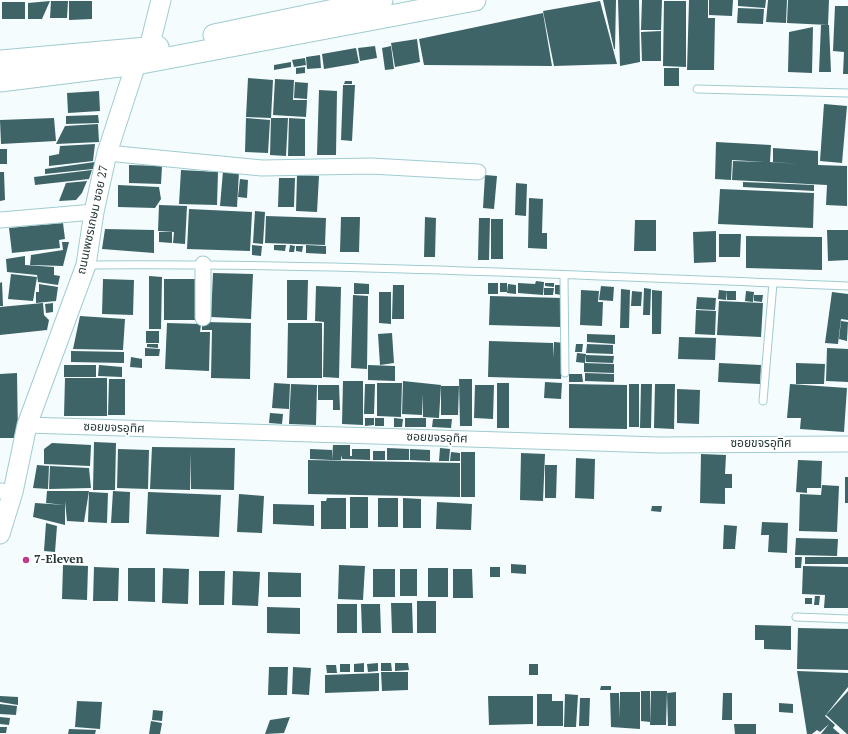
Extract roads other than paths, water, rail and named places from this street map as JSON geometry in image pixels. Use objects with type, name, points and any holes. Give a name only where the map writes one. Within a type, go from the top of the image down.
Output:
[{"type":"main road","points":[[0,61],[149,48],[382,0]]},
{"type":"main road","points":[[0,81],[136,64],[475,0]]},
{"type":"street","name":"ถนนเพชรเกษม ซอย 27","points":[[0,534],[4,491],[86,265],[94,212],[107,153],[136,64],[149,48],[161,0]]},
{"type":"street","points":[[107,153],[262,168],[371,166],[478,172]]},
{"type":"street","points":[[0,220],[94,212]]},
{"type":"street","points":[[203,264],[203,318]]},
{"type":"street","name":"ซอยขจรอุทิศ","points":[[27,425],[658,445],[848,444]]},
{"type":"lane","points":[[697,88],[848,93]]},
{"type":"lane","points":[[86,265],[203,264],[564,275],[848,286]]},
{"type":"lane","points":[[564,275],[565,374]]},
{"type":"lane","points":[[763,401],[773,283]]},
{"type":"lane","points":[[796,617],[848,619]]},
{"type":"place","name":"7-Eleven","points":[[26,560]]}]
